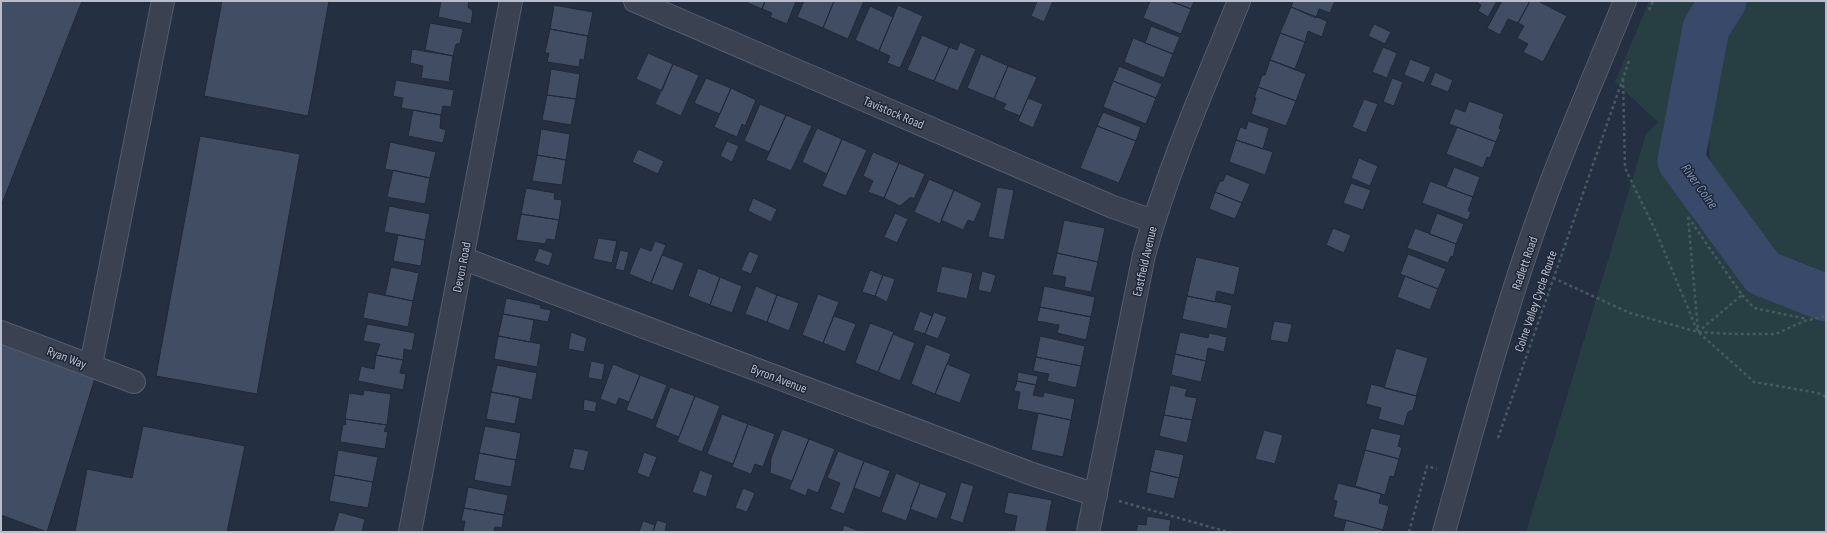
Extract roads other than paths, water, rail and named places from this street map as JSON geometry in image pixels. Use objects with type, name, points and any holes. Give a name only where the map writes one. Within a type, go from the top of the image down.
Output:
[{"type":"street","points":[[91,366],[163,1]]},
{"type":"street","name":"Devon Road","points":[[410,532],[511,1]]},
{"type":"street","name":"Tavistock Road","points":[[635,1],[1113,207],[1153,221]]},
{"type":"street","name":"Eastfield Avenue","points":[[1088,532],[1144,255],[1153,221],[1171,168],[1239,1]]},
{"type":"street","name":"Radlett Road","points":[[1444,532],[1518,278],[1553,178],[1625,1]]},
{"type":"street","name":"Byron Avenue","points":[[462,258],[1032,474],[1096,495]]},
{"type":"street","name":"Ryan Way","points":[[1,332],[134,382]]},
{"type":"waterway","name":"River Colne","points":[[1723,1],[1706,28],[1681,161],[1763,273],[1826,298]]}]
